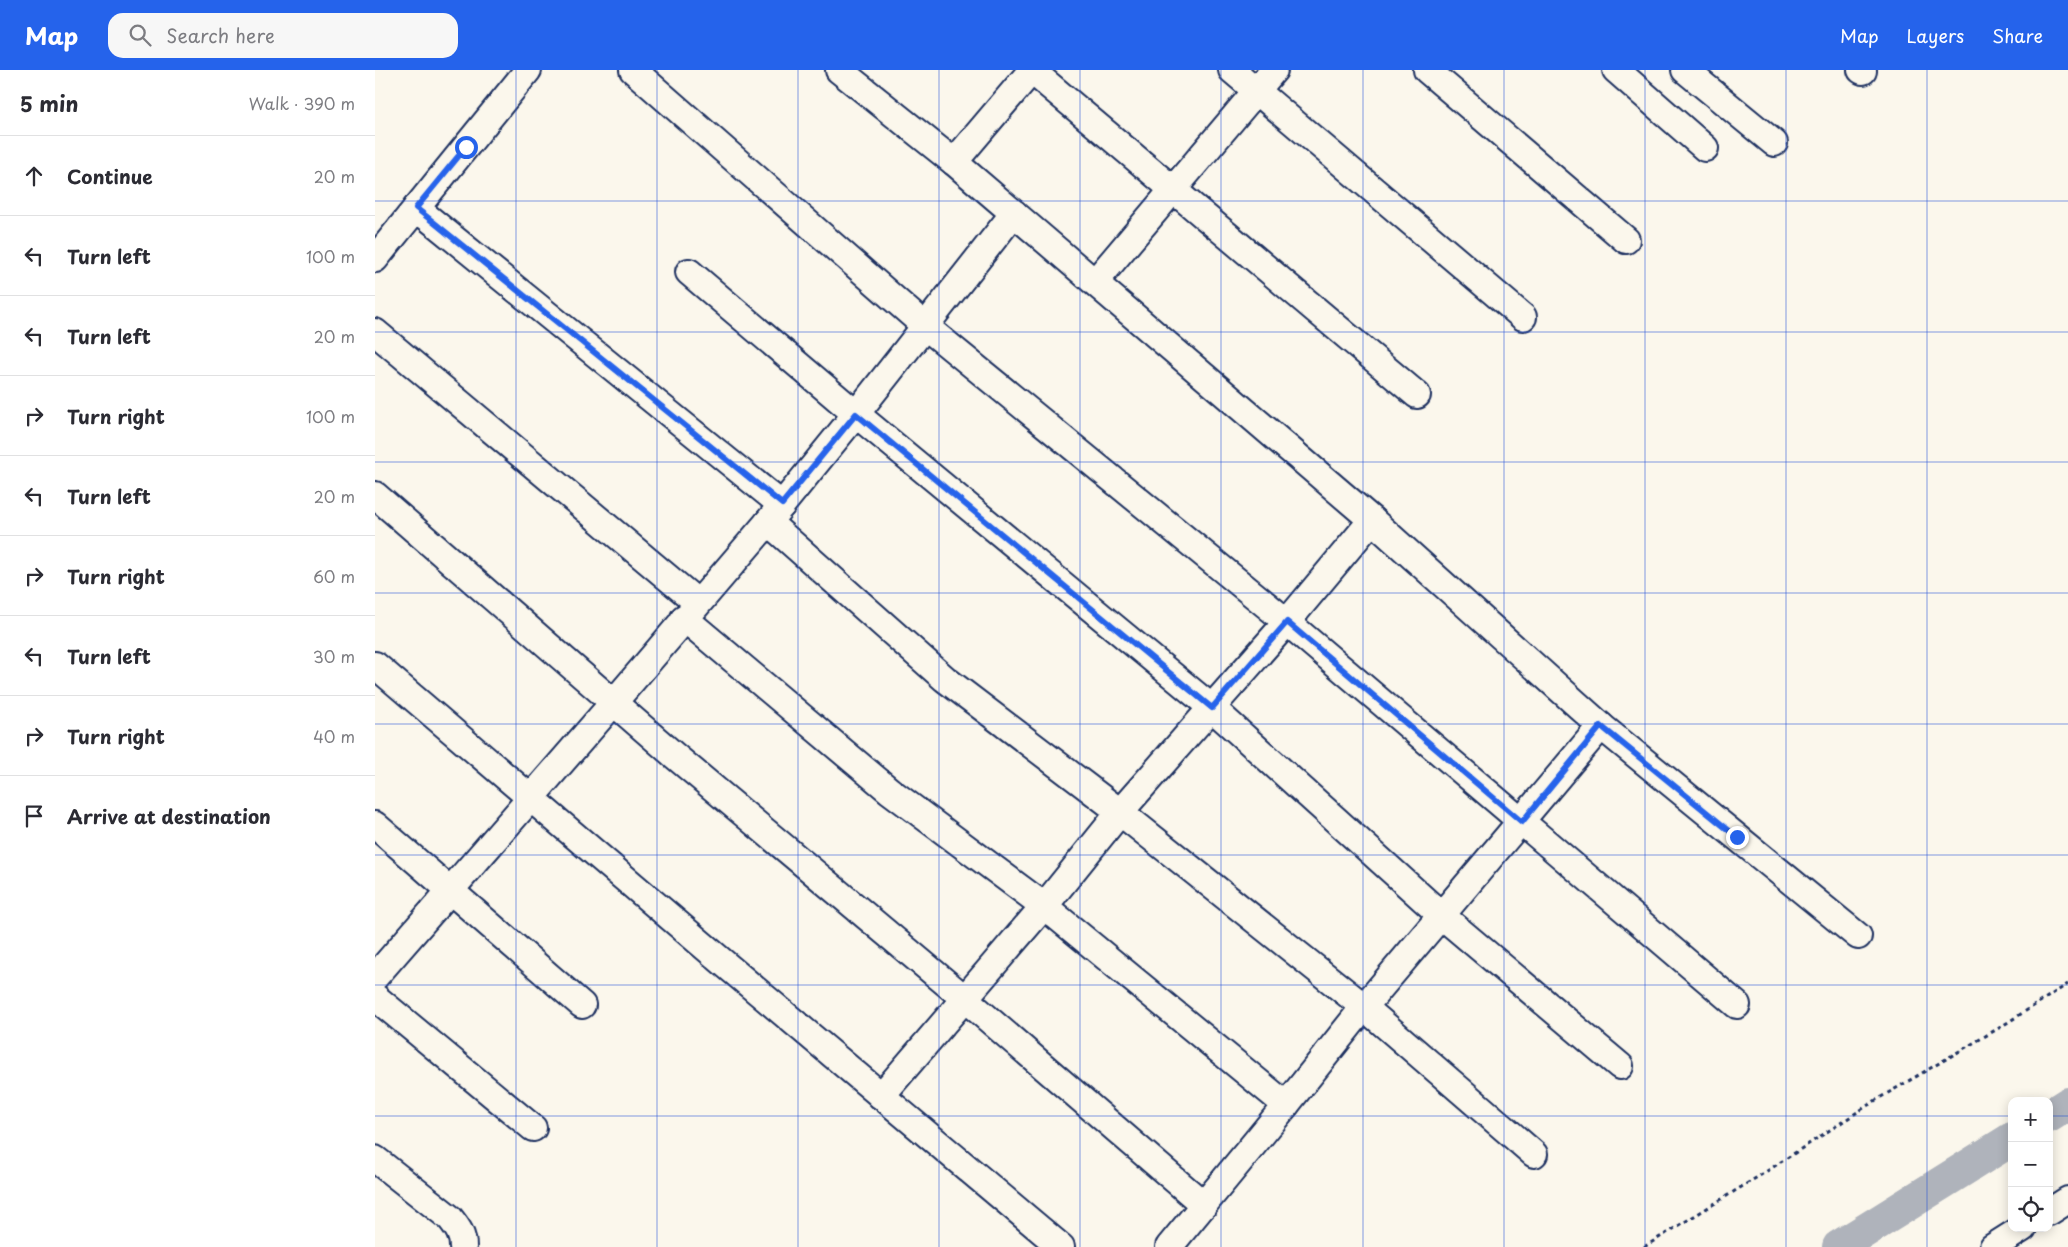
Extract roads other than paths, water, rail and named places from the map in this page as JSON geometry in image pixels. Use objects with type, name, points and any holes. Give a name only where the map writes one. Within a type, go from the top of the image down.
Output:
[{"type":"street","points":[[375,259],[528,70]]},
{"type":"street","points":[[633,70],[925,326],[1287,622],[1737,1005]]},
{"type":"street","points":[[839,70],[954,162],[1372,520],[1601,726],[1859,936]]},
{"type":"street","points":[[954,162],[1031,70],[1417,394]]},
{"type":"street","points":[[1233,70],[1523,316]]},
{"type":"street","points":[[1095,282],[1275,70]]},
{"type":"street","points":[[1427,70],[1626,240]]},
{"type":"street","points":[[1616,70],[1705,148]]},
{"type":"street","points":[[1685,70],[1774,143]]},
{"type":"street","points":[[416,208],[775,513],[945,678],[1120,812],[1364,1007],[1534,1154]]},
{"type":"street","points":[[375,977],[775,513],[856,414],[1014,213]]},
{"type":"street","points":[[689,272],[856,414],[1212,708],[1441,915],[1620,1066]]},
{"type":"street","points":[[375,332],[691,611],[889,791],[1044,906],[1286,1105]]},
{"type":"street","points":[[375,495],[614,702],[1204,1204]]},
{"type":"street","points":[[881,1096],[1044,906],[1120,812],[1287,622],[1372,520]]},
{"type":"street","points":[[375,665],[1061,1247]]},
{"type":"street","points":[[1169,1247],[1364,1007],[1522,822],[1601,726]]},
{"type":"street","points":[[375,825],[451,889],[582,1005]]},
{"type":"street","points":[[375,997],[533,1128]]},
{"type":"street","points":[[375,1159],[450,1218],[463,1238],[463,1247]]},
{"type":"street","points":[[2053,1209],[2068,1200]]},
{"type":"street","points":[[1993,1247],[2017,1232]]},
{"type":"waterway","points":[[2053,1113],[2068,1104]]},
{"type":"waterway","points":[[1839,1247],[2008,1141]]}]
